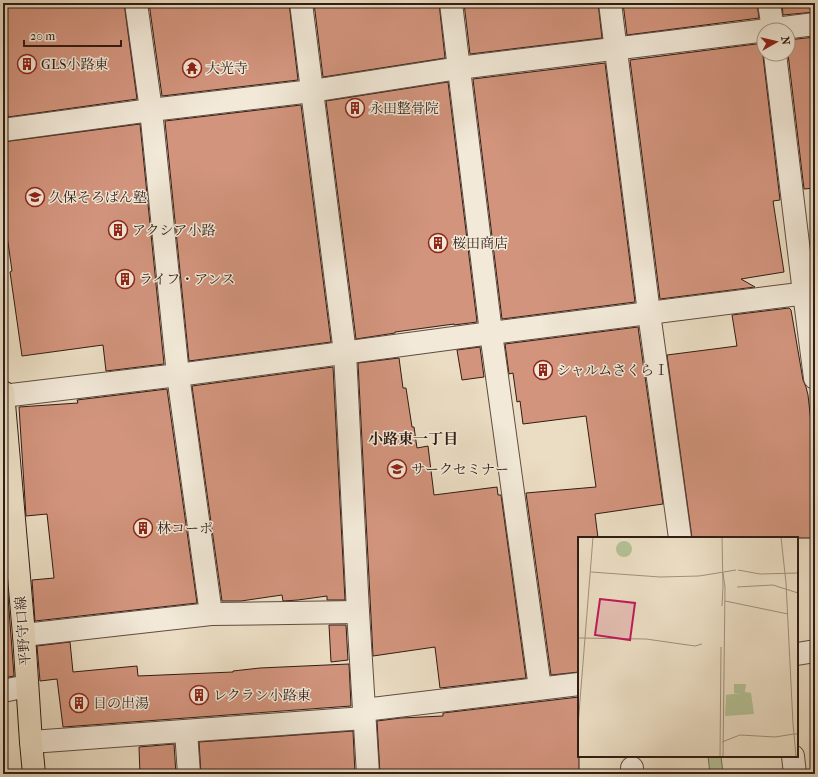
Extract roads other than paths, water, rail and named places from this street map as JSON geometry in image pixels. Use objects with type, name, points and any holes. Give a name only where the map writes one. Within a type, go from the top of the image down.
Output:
[{"type":"main road","name":"平野守口線","points":[[3,392],[24,635],[34,774]]},
{"type":"street","points":[[136,3],[151,110],[178,375],[211,614]]},
{"type":"street","points":[[300,3],[345,353],[368,774]]},
{"type":"street","points":[[451,3],[491,333],[540,688]]},
{"type":"street","points":[[610,3],[649,312],[680,537]]},
{"type":"street","points":[[769,3],[772,22]]},
{"type":"street","points":[[796,26],[815,24]]},
{"type":"street","points":[[3,130],[312,90],[459,68],[756,31]]},
{"type":"street","points":[[776,62],[809,292],[815,378]]},
{"type":"street","points":[[3,396],[178,375],[809,292]]},
{"type":"street","points":[[24,635],[211,614],[358,612]]},
{"type":"street","points":[[798,654],[815,651]]},
{"type":"street","points":[[31,742],[364,714],[540,688],[578,684]]},
{"type":"street","points":[[3,691],[27,686]]},
{"type":"street","points":[[186,730],[189,774]]},
{"type":"street","points":[[793,757],[795,774]]},
{"type":"place","name":"GLS小路東","points":[[27,64]]},
{"type":"place","name":"大光寺","points":[[192,68]]},
{"type":"place","name":"永田整骨院","points":[[355,108]]},
{"type":"place","name":"久保そろばん塾","points":[[35,197]]},
{"type":"place","name":"アクシア小路","points":[[118,230]]},
{"type":"place","name":"桜田商店","points":[[438,243]]},
{"type":"place","name":"ライフ・アンス","points":[[125,279]]},
{"type":"place","name":"シャルムさくらⅠ","points":[[543,370]]},
{"type":"place","name":"サークセミナー","points":[[397,469]]},
{"type":"place","name":"林コーポ","points":[[143,528]]},
{"type":"place","name":"レクラン小路東","points":[[199,695]]},
{"type":"place","name":"日の出湯","points":[[79,703]]},
{"type":"district","name":"小路東一丁目","points":[[413,439]]}]
